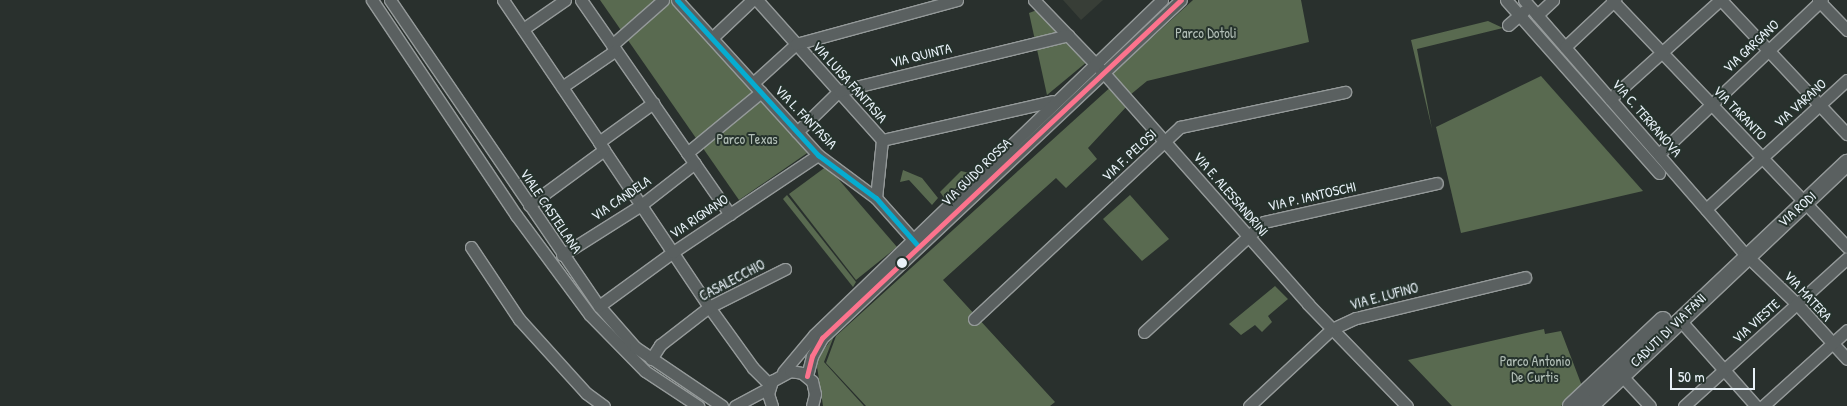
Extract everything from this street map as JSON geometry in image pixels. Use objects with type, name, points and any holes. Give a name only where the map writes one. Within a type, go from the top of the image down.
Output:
[{"type":"street","points":[[372,0],[516,215],[590,315],[645,370],[697,406],[704,394]]},
{"type":"street","name":"VIALE CASTELLANA","points":[[390,0],[562,255],[599,306],[635,347],[650,359],[722,406]]},
{"type":"street","points":[[503,0],[709,307],[753,368],[770,387],[772,406]]},
{"type":"street","points":[[523,29],[565,0]]},
{"type":"street","points":[[581,0],[730,214]]},
{"type":"street","points":[[562,87],[614,47],[663,0]]},
{"type":"street","name":"VIA L. FANTASIA","points":[[677,0],[818,155],[876,198],[917,243]]},
{"type":"street","points":[[712,38],[752,0]]},
{"type":"street","name":"VIA LUISA FANTASIA","points":[[757,0],[882,140],[876,198]]},
{"type":"street","points":[[753,83],[796,44],[957,0]]},
{"type":"street","name":"VIA E. ALESSANDRINI","points":[[1034,0],[1094,62],[1332,329],[1407,406]]},
{"type":"street","points":[[735,406],[770,387],[814,335],[917,243],[1054,100],[1162,0]]},
{"type":"street","name":"VIA GUIDO ROSSA","points":[[807,376],[812,356],[822,338],[917,243],[1181,0]]},
{"type":"street","points":[[1506,0],[1659,173]]},
{"type":"street","points":[[1508,25],[1530,7],[1553,0]]},
{"type":"street","points":[[1565,47],[1614,0]]},
{"type":"street","name":"VIA TARANTO","points":[[1614,0],[1710,105],[1847,247]]},
{"type":"street","points":[[1610,99],[1721,0],[1847,134]]},
{"type":"street","points":[[1820,1],[1847,30]]},
{"type":"street","name":"VIA GARGANO","points":[[1658,154],[1820,1]]},
{"type":"street","name":"VIA C. TERRANOVA","points":[[1530,7],[1744,251]]},
{"type":"street","name":"VIA QUINTA","points":[[797,132],[839,92],[1068,34]]},
{"type":"street","name":"VIA VARANO","points":[[1706,209],[1847,80]]},
{"type":"street","points":[[688,153],[761,92]]},
{"type":"street","name":"VIA F. PELOSI","points":[[974,319],[1180,128],[1345,92]]},
{"type":"street","points":[[882,140],[1076,96]]},
{"type":"street","points":[[529,205],[653,103]]},
{"type":"street","name":"VIA RIGNANO","points":[[599,306],[673,252],[818,155]]},
{"type":"street","name":"VIA CANDELA","points":[[562,255],[641,205],[695,163]]},
{"type":"street","name":"VIA RODI","points":[[1744,251],[1805,202],[1847,163]]},
{"type":"street","name":"VIA P. IANTOSCHI","points":[[1144,332],[1264,222],[1437,183]]},
{"type":"street","points":[[471,247],[519,319],[586,393],[604,406]]},
{"type":"street","points":[[1571,406],[1744,251]]},
{"type":"street","name":"VIA MATERA","points":[[1744,251],[1797,304],[1847,360]]},
{"type":"street","name":"CADUTI DI VIA FANI","points":[[1590,406],[1679,319],[1744,251]]},
{"type":"street","name":"VIA VIESTE","points":[[1684,406],[1847,258]]},
{"type":"street","name":"CASALECCHIO","points":[[650,359],[660,345],[709,307],[784,269]]},
{"type":"street","name":"VIA E. LUFINO","points":[[1250,406],[1332,329],[1356,318],[1525,277]]},
{"type":"street","points":[[1679,319],[1756,406]]},
{"type":"street","points":[[1763,406],[1847,330]]},
{"type":"street","points":[[783,372],[796,371],[807,376],[815,388],[812,406]]},
{"type":"street","points":[[1621,375],[1650,406]]},
{"type":"shaded area","points":[[1063,0],[1103,0],[1081,20]]},
{"type":"green space","name":"Parco Texas","points":[[600,0],[677,0],[813,149],[739,200]]},
{"type":"green space","name":"Parco Dotoli","points":[[1193,0],[1301,0],[1309,42],[1147,81],[1130,95],[1111,75]]},
{"type":"green space","points":[[1037,10],[1088,61],[1047,95],[1029,13]]},
{"type":"green space","points":[[1488,21],[1503,28],[1417,49],[1432,129],[1411,40]]},
{"type":"green space","points":[[1541,76],[1643,191],[1461,233],[1436,127]]},
{"type":"green space","points":[[1114,84],[1127,106],[1088,148],[1097,159],[1066,188],[1056,178],[943,280],[1055,402],[1050,406],[866,406],[826,363],[836,336]]},
{"type":"green space","points":[[827,166],[897,247],[856,280],[789,194]]},
{"type":"green space","points":[[903,170],[922,178],[938,198],[932,205],[909,180],[900,182]]},
{"type":"green space","points":[[961,171],[970,173],[945,199],[940,192]]},
{"type":"green space","points":[[787,195],[856,282],[853,287],[783,199]]},
{"type":"green space","points":[[1130,195],[1169,239],[1142,261],[1103,219]]},
{"type":"green space","points":[[1275,286],[1288,299],[1268,316],[1272,322],[1262,332],[1255,325],[1241,335],[1229,324]]},
{"type":"green space","name":"Parco Antonio De Curtis","points":[[1544,329],[1545,334],[1561,331],[1582,386],[1561,406],[1452,406],[1408,360]]},
{"type":"green space","points":[[834,336],[824,362],[864,406],[823,406],[816,360]]},
{"type":"transit line","points":[[677,0],[818,155],[876,198],[919,247]]},
{"type":"transit line","points":[[807,376],[812,356],[822,338],[1181,0]]}]
